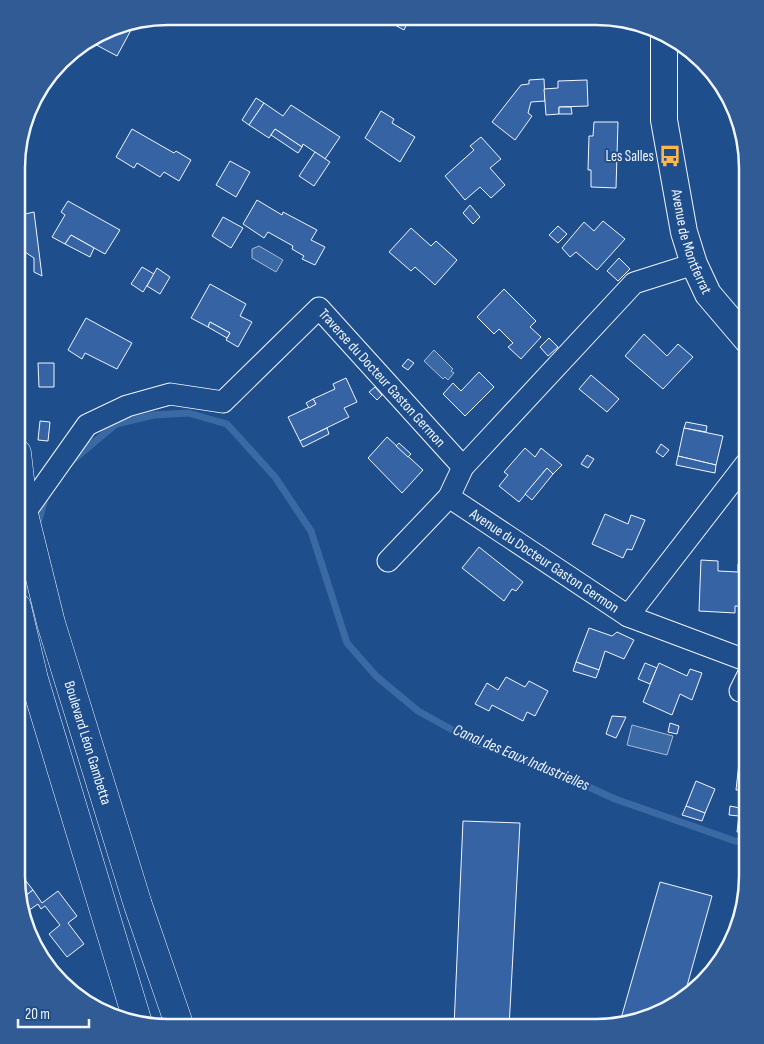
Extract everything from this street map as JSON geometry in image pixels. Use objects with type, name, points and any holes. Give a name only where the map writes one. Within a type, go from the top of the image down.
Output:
[{"type":"main road","name":"Boulevard Léon Gambetta","points":[[25,518],[51,622],[138,905],[177,1019]]},
{"type":"main road","points":[[25,641],[34,679],[136,1015]]},
{"type":"street","name":"Avenue de Montferrat","points":[[664,42],[664,120],[684,232],[694,264],[708,294],[739,330]]},
{"type":"street","points":[[388,561],[449,497],[463,467],[634,284],[694,264]]},
{"type":"street","name":"Traverse du Docteur Gaston Germon","points":[[25,513],[87,425],[127,406],[170,394],[223,402],[318,308],[463,467]]},
{"type":"street","name":"Avenue du Docteur Gaston Germon","points":[[449,497],[628,616],[739,473]]},
{"type":"street","points":[[628,616],[739,658]]},
{"type":"water","points":[[259,246],[283,260],[276,272],[252,258],[252,249]]},
{"type":"water","points":[[434,350],[453,369],[451,371],[454,373],[448,380],[445,377],[443,379],[424,361]]},
{"type":"water","points":[[632,725],[673,736],[667,755],[627,745]]},
{"type":"building","points":[[395,25],[406,25],[404,30]]},
{"type":"building","points":[[131,31],[117,56],[95,44]]},
{"type":"building","points":[[544,79],[545,101],[531,102],[528,113],[532,116],[515,140],[492,122],[521,85],[529,84],[529,80]]},
{"type":"building","points":[[587,80],[588,106],[559,107],[559,114],[546,115],[544,89],[558,88],[558,81]]},
{"type":"building","points":[[256,98],[264,103],[249,125],[242,120]]},
{"type":"building","points":[[264,103],[283,116],[291,105],[340,137],[325,159],[303,144],[302,147],[275,129],[269,138],[249,125]]},
{"type":"building","points":[[559,107],[571,107],[572,114],[559,114]]},
{"type":"building","points":[[381,111],[394,119],[392,123],[415,137],[400,162],[365,138]]},
{"type":"building","points":[[594,122],[618,122],[616,188],[591,187],[591,170],[588,170],[589,136],[593,136]]},
{"type":"building","points":[[132,129],[174,153],[176,151],[191,160],[179,181],[164,172],[160,177],[137,163],[134,168],[116,157]]},
{"type":"building","points":[[275,129],[302,147],[298,153],[271,135]]},
{"type":"building","points":[[481,137],[501,159],[490,168],[505,185],[491,198],[480,187],[465,200],[445,176],[474,150],[470,146]]},
{"type":"building","points":[[315,152],[330,162],[314,186],[299,176]]},
{"type":"building","points":[[230,161],[250,172],[236,197],[216,185]]},
{"type":"building","points":[[257,200],[282,215],[283,212],[317,230],[311,240],[325,247],[315,265],[302,259],[304,256],[292,249],[293,246],[268,232],[264,238],[243,224]]},
{"type":"building","points":[[68,201],[120,230],[105,254],[71,235],[65,244],[52,237],[65,215],[61,212]]},
{"type":"building","points":[[470,205],[480,217],[473,224],[463,213]]},
{"type":"building","points":[[34,212],[42,276],[34,272],[34,258],[25,252],[25,214]]},
{"type":"building","points":[[223,217],[243,228],[231,248],[212,236]]},
{"type":"building","points":[[603,221],[625,239],[597,270],[576,252],[570,257],[562,248],[584,222],[594,231]]},
{"type":"building","points":[[558,226],[567,234],[558,243],[549,235]]},
{"type":"building","points":[[411,228],[431,246],[436,241],[457,260],[435,285],[415,267],[411,271],[389,252]]},
{"type":"building","points":[[71,235],[94,248],[90,257],[65,244]]},
{"type":"building","points":[[619,258],[630,269],[618,281],[607,271]]},
{"type":"building","points":[[142,267],[154,274],[143,292],[131,284]]},
{"type":"building","points":[[157,268],[170,277],[160,294],[147,286]]},
{"type":"building","points":[[210,284],[246,304],[240,316],[252,322],[238,347],[226,340],[230,333],[210,322],[208,327],[191,318]]},
{"type":"building","points":[[504,289],[536,321],[530,327],[541,337],[521,359],[508,347],[513,343],[499,329],[494,334],[477,317]]},
{"type":"building","points":[[86,318],[132,343],[117,369],[85,353],[82,359],[68,350]]},
{"type":"building","points":[[210,322],[230,333],[227,338],[208,327]]},
{"type":"building","points":[[644,334],[667,356],[678,344],[693,357],[663,389],[625,356]]},
{"type":"building","points":[[549,338],[558,347],[548,356],[540,347]]},
{"type":"building","points":[[408,359],[414,363],[408,370],[402,366]]},
{"type":"building","points":[[38,363],[54,363],[54,387],[39,387]]},
{"type":"building","points":[[479,372],[494,387],[465,416],[443,394],[453,383],[461,391]]},
{"type":"building","points":[[591,375],[619,399],[607,412],[579,389]]},
{"type":"building","points":[[346,378],[357,402],[344,408],[349,417],[300,441],[288,417],[316,404],[313,399],[335,389],[333,384]]},
{"type":"building","points":[[375,387],[382,395],[377,400],[369,392]]},
{"type":"building","points":[[313,399],[316,404],[309,408],[306,403]]},
{"type":"building","points":[[40,421],[50,422],[48,441],[38,440]]},
{"type":"building","points":[[686,422],[707,426],[706,432],[684,428]]},
{"type":"building","points":[[327,428],[329,434],[303,447],[300,441]]},
{"type":"building","points":[[684,428],[723,436],[716,465],[678,456]]},
{"type":"building","points":[[387,437],[423,470],[402,493],[368,458]]},
{"type":"building","points":[[399,443],[411,454],[408,457],[396,446]]},
{"type":"building","points":[[661,444],[669,450],[663,457],[656,452]]},
{"type":"building","points":[[525,448],[535,457],[541,448],[562,465],[553,474],[547,468],[519,502],[499,486],[508,475],[504,472]]},
{"type":"building","points":[[587,455],[594,459],[588,468],[581,464]]},
{"type":"building","points":[[678,456],[716,465],[715,473],[676,465]]},
{"type":"building","points":[[547,468],[553,474],[532,500],[525,494]]},
{"type":"building","points":[[605,514],[628,524],[631,515],[645,520],[632,550],[627,549],[623,558],[592,544]]},
{"type":"building","points":[[479,547],[523,582],[516,591],[512,589],[504,601],[462,568]]},
{"type":"building","points":[[701,560],[718,561],[718,571],[738,572],[739,564],[739,606],[735,606],[735,613],[699,611]]},
{"type":"building","points":[[589,628],[612,636],[617,632],[634,640],[624,659],[605,651],[599,670],[576,662]]},
{"type":"building","points":[[576,662],[599,670],[596,678],[573,671]]},
{"type":"building","points":[[645,663],[657,668],[650,684],[638,679]]},
{"type":"building","points":[[659,663],[687,676],[690,669],[702,673],[692,700],[680,694],[672,715],[643,702]]},
{"type":"building","points":[[506,677],[525,687],[529,681],[548,691],[535,716],[527,712],[523,721],[492,705],[489,711],[475,704],[487,683],[498,690]]},
{"type":"building","points":[[612,716],[626,717],[616,738],[606,734]]},
{"type":"building","points":[[670,723],[679,726],[677,734],[668,732]]},
{"type":"building","points":[[739,763],[739,790],[736,790]]},
{"type":"building","points":[[696,781],[715,789],[705,813],[686,806]]},
{"type":"building","points":[[686,806],[705,813],[702,821],[682,815]]},
{"type":"building","points":[[730,806],[739,808],[739,816],[729,815]]},
{"type":"building","points":[[739,815],[739,832],[737,832]]},
{"type":"building","points":[[463,821],[520,823],[509,1019],[454,1019]]},
{"type":"building","points":[[25,880],[33,890],[26,895]]},
{"type":"building","points":[[660,882],[712,896],[687,987],[676,995],[651,1008],[622,1017]]},
{"type":"building","points":[[33,890],[42,903],[58,891],[77,916],[68,923],[84,944],[67,957],[49,934],[60,925],[45,906],[41,909],[38,904],[29,910],[26,895]]},
{"type":"waterway","name":"Canal des Eaux Industrielles","points":[[73,460],[116,424],[154,415],[188,413],[227,424],[275,477],[311,531],[347,643],[376,676],[418,711],[476,743],[543,766],[615,799],[739,841]]},
{"type":"waterway","name":"Canal des Eaux Industrielles","points":[[37,527],[45,499]]},
{"type":"place","name":"Les Salles","points":[[670,156]]}]
